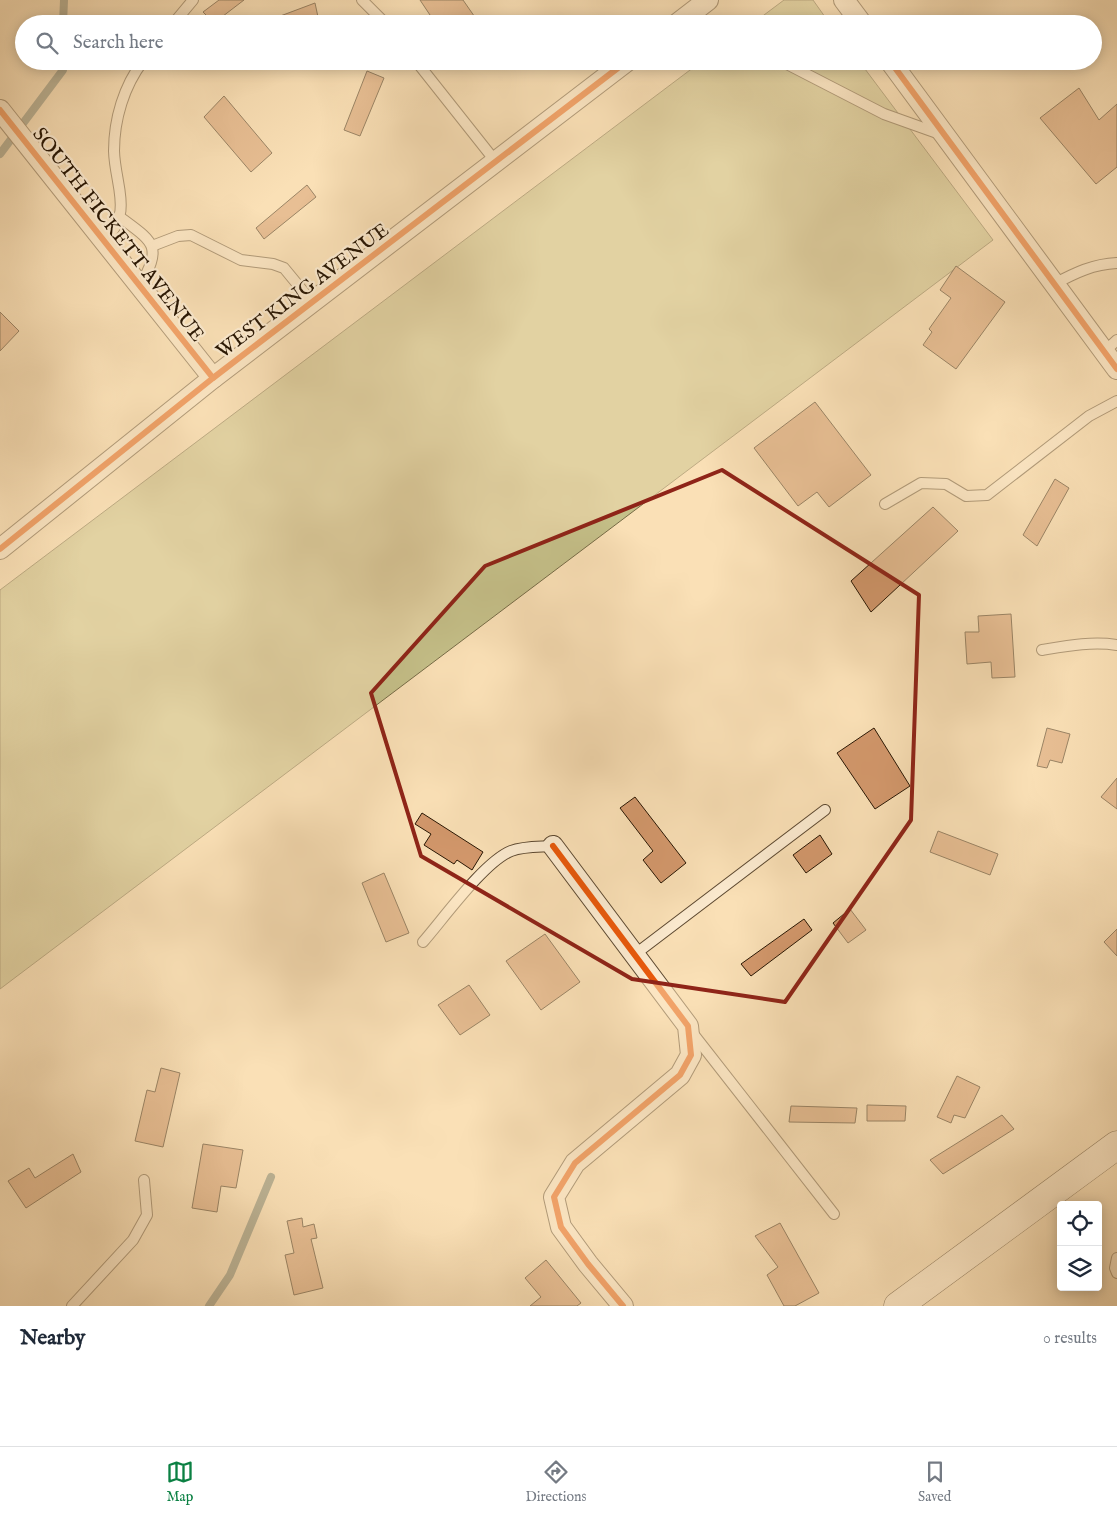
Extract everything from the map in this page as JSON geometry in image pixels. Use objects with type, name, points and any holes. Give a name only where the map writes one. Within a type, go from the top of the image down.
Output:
[{"type":"street","points":[[688,15],[708,0]]},
{"type":"street","points":[[844,0],[855,15]]},
{"type":"street","name":"WEST KING AVENUE","points":[[0,549],[213,378],[615,70]]},
{"type":"street","points":[[897,70],[1054,284],[1110,346],[1117,369]]},
{"type":"street","name":"SOUTH FICKETT AVENUE","points":[[0,110],[213,378]]},
{"type":"street","points":[[553,846],[688,1026],[691,1055],[680,1075],[575,1162],[554,1196],[561,1227],[588,1264],[623,1306]]},
{"type":"street","points":[[898,1306],[1115,1150]]},
{"type":"lane","points":[[180,15],[193,0]]},
{"type":"lane","points":[[362,0],[377,15]]},
{"type":"lane","points":[[104,241],[114,232],[120,218],[114,151],[119,107],[136,70]]},
{"type":"lane","points":[[423,70],[496,162]]},
{"type":"lane","points":[[798,70],[884,114],[944,135]]},
{"type":"lane","points":[[120,218],[141,232],[150,241],[152,246],[151,266],[140,286]]},
{"type":"lane","points":[[152,246],[178,236],[191,235],[241,260],[273,264],[284,268],[312,302]]},
{"type":"lane","points":[[1054,284],[1076,272],[1102,264],[1117,263]]},
{"type":"lane","points":[[886,504],[920,483],[946,484],[966,496],[987,495],[1089,416],[1117,401]]},
{"type":"lane","points":[[1042,650],[1074,645],[1117,645]]},
{"type":"lane","points":[[634,955],[825,810]]},
{"type":"lane","points":[[423,942],[486,869],[509,852],[533,847],[553,846]]},
{"type":"lane","points":[[688,1026],[834,1214]]},
{"type":"lane","points":[[72,1306],[133,1240],[146,1215],[144,1180]]},
{"type":"lane","points":[[1117,1258],[1115,1268],[1117,1273]]},
{"type":"highlighted area","points":[[722,470],[919,595],[911,820],[785,1002],[632,979],[421,856],[371,693],[485,566]]},
{"type":"shaded area","points":[[784,0],[813,0],[824,15],[764,15]]},
{"type":"shaded area","points":[[690,70],[866,70],[993,240],[0,989],[0,590]]},
{"type":"building","points":[[219,0],[244,0],[224,15],[206,15],[203,12]]},
{"type":"building","points":[[420,0],[463,0],[473,15],[430,15]]},
{"type":"building","points":[[315,3],[318,15],[283,15]]},
{"type":"building","points":[[367,71],[384,78],[360,136],[344,130]]},
{"type":"building","points":[[1079,88],[1099,120],[1117,104],[1117,167],[1096,184],[1040,118]]},
{"type":"building","points":[[224,96],[272,153],[251,172],[204,117]]},
{"type":"building","points":[[307,185],[316,197],[264,239],[256,228]]},
{"type":"building","points":[[956,266],[1005,302],[956,369],[923,345],[932,332],[929,329],[951,298],[940,290]]},
{"type":"building","points":[[0,312],[19,331],[0,351]]},
{"type":"building","points":[[815,402],[871,475],[829,507],[817,492],[798,506],[754,448]]},
{"type":"building","points":[[1055,479],[1069,488],[1037,546],[1023,535]]},
{"type":"building","points":[[933,507],[958,531],[871,612],[851,581]]},
{"type":"building","points":[[1011,614],[1015,677],[992,678],[991,662],[967,664],[965,632],[979,632],[978,616]]},
{"type":"building","points":[[874,728],[910,786],[875,809],[837,753]]},
{"type":"building","points":[[1047,728],[1070,734],[1062,763],[1050,760],[1047,768],[1037,766]]},
{"type":"building","points":[[1117,778],[1117,809],[1101,797]]},
{"type":"building","points":[[635,797],[686,863],[661,883],[643,860],[653,851],[620,808]]},
{"type":"building","points":[[422,813],[483,852],[472,870],[457,860],[454,864],[424,845],[431,834],[415,824]]},
{"type":"building","points":[[938,831],[998,854],[990,875],[930,852]]},
{"type":"building","points":[[820,835],[832,854],[806,873],[793,855]]},
{"type":"building","points":[[384,873],[409,933],[386,942],[362,883]]},
{"type":"building","points":[[850,909],[866,930],[848,943],[833,923]]},
{"type":"building","points":[[804,919],[812,930],[751,976],[741,964]]},
{"type":"building","points":[[1117,929],[1117,956],[1104,942]]},
{"type":"building","points":[[545,934],[580,982],[541,1010],[506,961]]},
{"type":"building","points":[[469,985],[490,1015],[460,1035],[438,1005]]},
{"type":"building","points":[[161,1068],[180,1073],[163,1147],[135,1141],[147,1090],[155,1092]]},
{"type":"building","points":[[957,1076],[980,1087],[965,1118],[954,1115],[951,1123],[937,1117]]},
{"type":"building","points":[[867,1105],[906,1106],[905,1121],[867,1121]]},
{"type":"building","points":[[791,1106],[857,1108],[855,1123],[789,1122]]},
{"type":"building","points":[[1002,1115],[1014,1129],[943,1174],[930,1160]]},
{"type":"building","points":[[203,1144],[243,1150],[236,1188],[221,1186],[217,1212],[192,1208]]},
{"type":"building","points":[[73,1154],[81,1172],[26,1208],[8,1181],[29,1168],[35,1178]]},
{"type":"building","points":[[302,1218],[303,1227],[314,1224],[317,1238],[311,1239],[323,1288],[294,1295],[285,1255],[294,1253],[287,1221]]},
{"type":"building","points":[[780,1223],[819,1293],[795,1306],[784,1306],[767,1275],[778,1267],[755,1236]]},
{"type":"building","points":[[546,1260],[581,1303],[577,1306],[530,1306],[541,1297],[525,1278]]},
{"type":"waterway","points":[[63,15],[64,0]]},
{"type":"waterway","points":[[0,154],[63,70]]},
{"type":"waterway","points":[[209,1306],[230,1275],[271,1177]]},
{"type":"cycle path","points":[[0,549],[213,378],[615,70]]},
{"type":"cycle path","points":[[897,70],[1117,369]]},
{"type":"cycle path","points":[[0,110],[213,378]]},
{"type":"cycle path","points":[[553,846],[688,1026],[691,1055],[680,1075],[575,1163],[554,1197],[561,1227],[588,1264],[623,1306]]}]
